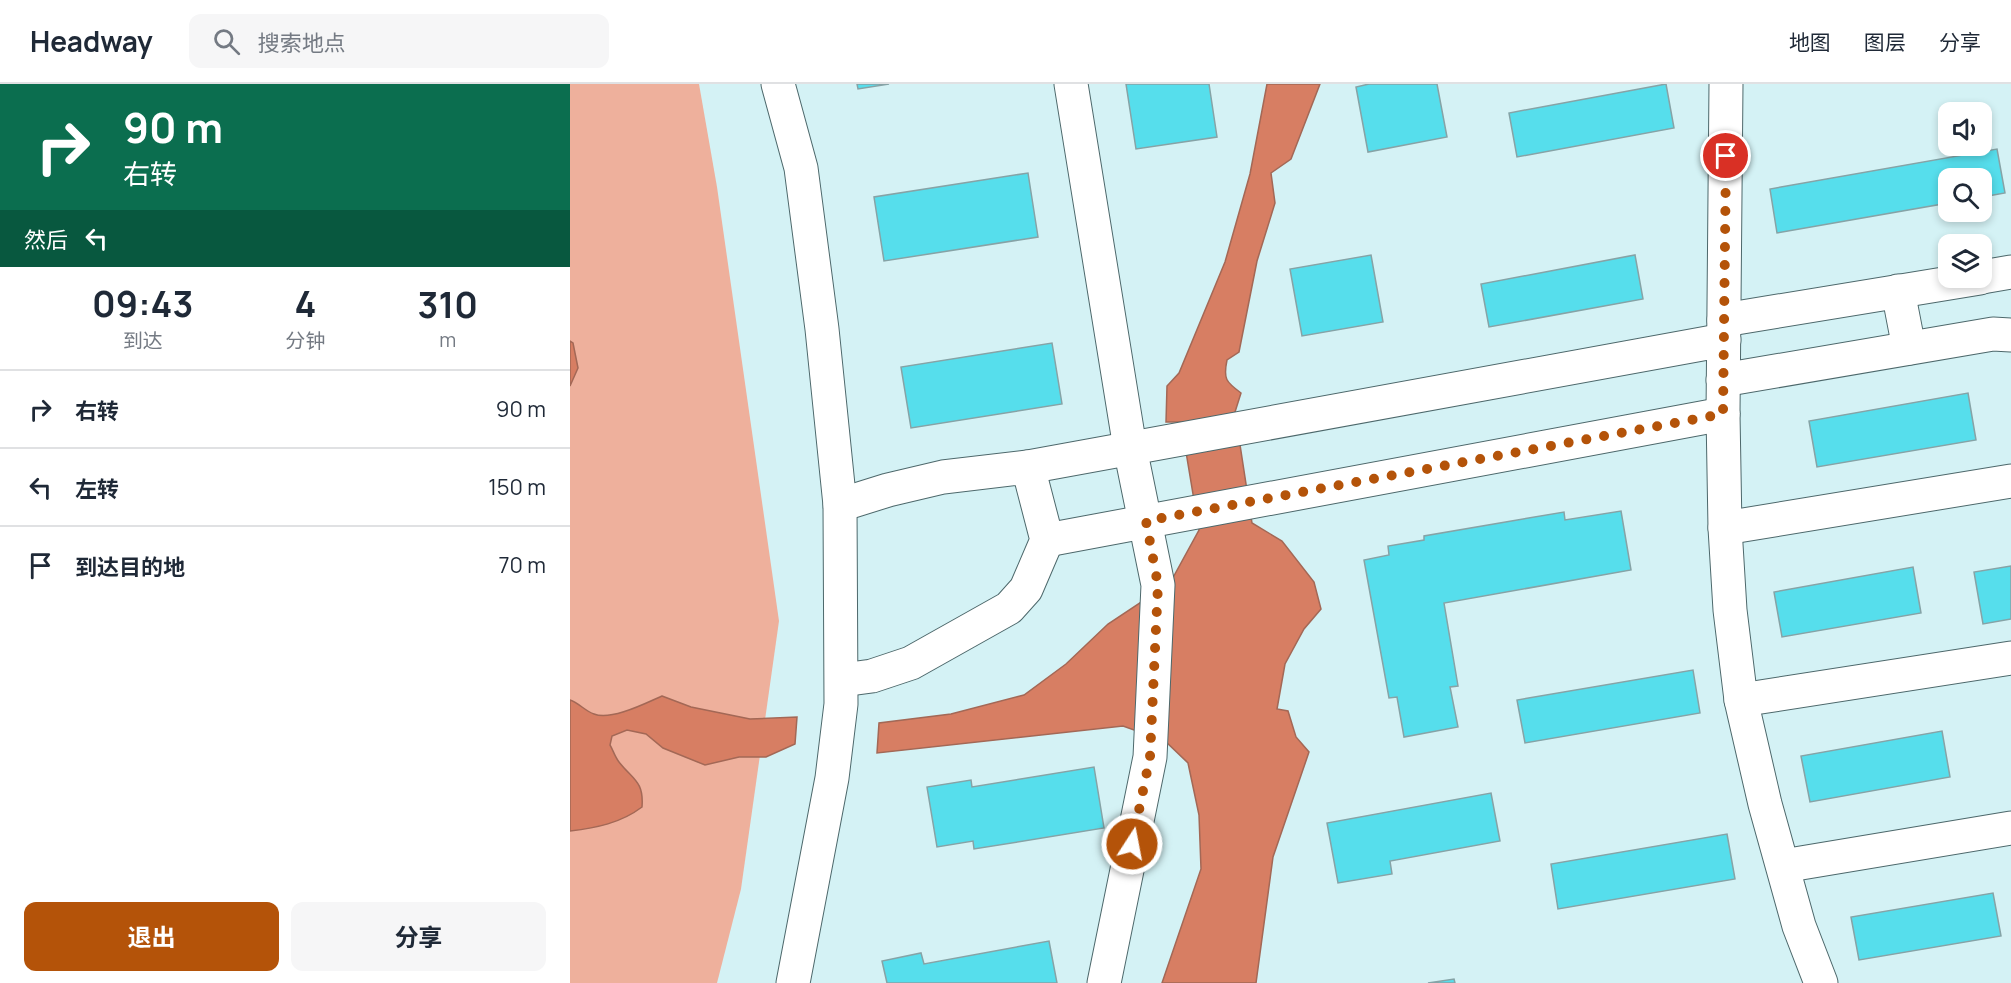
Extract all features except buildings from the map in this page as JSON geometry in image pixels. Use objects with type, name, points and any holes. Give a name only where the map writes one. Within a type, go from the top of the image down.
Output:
[{"type":"street","points":[[778,84],[801,168],[822,329],[840,505],[841,692],[832,778],[793,983]]},
{"type":"street","points":[[1071,84],[1138,447],[1155,519],[1158,585],[1150,757],[1104,983]]},
{"type":"street","points":[[1726,84],[1723,414],[1725,528],[1730,610],[1741,700],[1766,804],[1799,926],[1821,983]]},
{"type":"street","points":[[1992,275],[2011,272]]},
{"type":"street","points":[[840,505],[888,490],[943,477],[1028,467],[1268,423],[1938,284]]},
{"type":"street","points":[[1898,291],[1910,348]]},
{"type":"street","points":[[1723,380],[1993,334],[2011,335]]},
{"type":"street","points":[[1047,540],[1723,414]]},
{"type":"street","points":[[841,692],[872,676],[911,663],[1009,608],[1026,589],[1047,540],[1028,467]]},
{"type":"street","points":[[1725,528],[2011,481]]},
{"type":"street","points":[[1741,700],[2011,658]]},
{"type":"street","points":[[1783,866],[2011,828]]},
{"type":"shaded area","points":[[570,84],[699,84],[717,187],[779,621],[741,889],[717,983],[570,983]]},
{"type":"shaded area","points":[[1267,84],[1320,84],[1291,159],[1271,173],[1275,203],[1257,261],[1239,352],[1227,360],[1225,372],[1229,383],[1241,393],[1235,412],[1252,523],[1282,541],[1314,582],[1321,609],[1304,629],[1285,664],[1277,709],[1288,711],[1296,737],[1309,752],[1273,857],[1256,983],[1162,983],[1201,869],[1199,815],[1188,763],[1165,741],[1123,726],[877,753],[879,723],[951,714],[1024,695],[1066,664],[1108,624],[1170,583],[1199,530],[1181,422],[1166,422],[1167,386],[1179,373],[1225,262],[1250,174]]},
{"type":"shaded area","points":[[570,341],[573,343],[578,368],[570,386]]},
{"type":"shaded area","points":[[662,696],[691,707],[750,719],[797,717],[795,744],[766,757],[739,757],[705,765],[663,748],[646,734],[627,730],[612,736],[610,745],[618,760],[639,786],[642,807],[608,824],[570,831],[570,700],[591,713],[601,716],[619,713]]},
{"type":"route","points":[[1132,844],[1150,757],[1158,585],[1146,521],[1723,414],[1726,156]]}]
